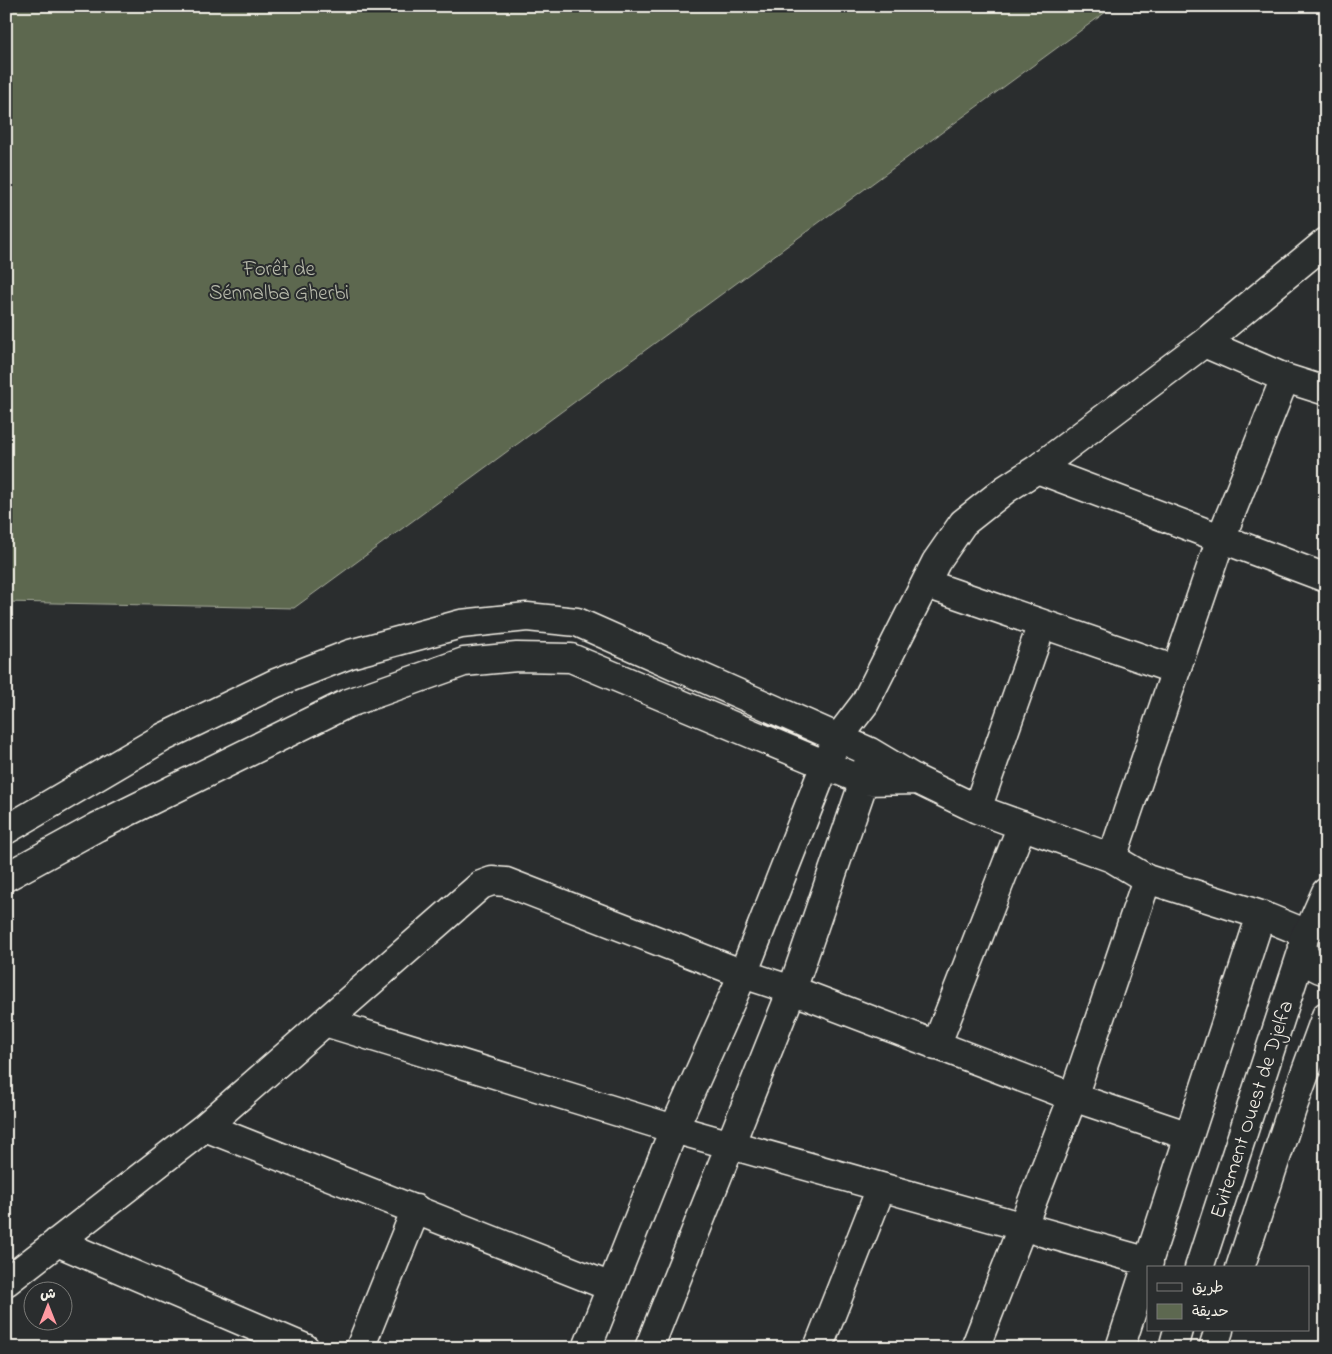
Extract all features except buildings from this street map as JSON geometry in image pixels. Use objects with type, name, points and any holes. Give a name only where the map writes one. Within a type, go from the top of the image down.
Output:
[{"type":"main road","points":[[587,1348],[674,1129],[742,974],[825,765],[839,738],[865,703],[936,562],[964,523],[1006,489],[1037,469],[1204,343],[1326,242]]},
{"type":"main road","points":[[1204,343],[1285,378],[1326,391]]},
{"type":"main road","points":[[1112,858],[1221,538],[1285,378]]},
{"type":"main road","points":[[1037,469],[1326,578]]},
{"type":"main road","points":[[926,584],[1176,670]]},
{"type":"main road","points":[[6,830],[164,738],[276,683],[350,654],[461,624],[527,617],[577,622],[870,752],[917,780],[977,809],[1112,858],[1148,878],[1311,932],[1305,958],[1318,969],[1326,971]]},
{"type":"main road","points":[[977,809],[1042,624]]},
{"type":"main road","points":[[6,877],[97,827],[346,704],[464,662],[517,657],[571,658],[864,781],[917,780]]},
{"type":"main road","points":[[649,1348],[792,990],[864,781],[870,752],[865,703]]},
{"type":"main road","points":[[936,1046],[1022,825]]},
{"type":"main road","points":[[975,1348],[1073,1096],[1148,878]]},
{"type":"main road","points":[[6,1282],[205,1127],[481,885],[492,881],[506,882],[742,974],[792,990],[936,1046],[1189,1136]]},
{"type":"main road","name":"Evitement Ouest de Djelfa","points":[[1200,1266],[1326,892]]},
{"type":"main road","points":[[1120,1348],[1261,915]]},
{"type":"main road","name":"Evitement Ouest de Djelfa","points":[[1241,1266],[1292,1110],[1326,1016]]},
{"type":"main road","points":[[326,1022],[674,1129],[1148,1262]]},
{"type":"main road","points":[[1292,1110],[1326,1062]]},
{"type":"main road","points":[[205,1127],[611,1287]]},
{"type":"main road","points":[[818,1348],[881,1188]]},
{"type":"main road","points":[[360,1348],[416,1209]]},
{"type":"main road","points":[[57,1242],[264,1340],[305,1348]]},
{"type":"main road","points":[[1173,1348],[1177,1332]]},
{"type":"main road","points":[[1213,1348],[1218,1332]]},
{"type":"green space","name":"Forêt de Sénnalba Gherbi","points":[[6,6],[1114,6],[294,608],[6,602]]}]
